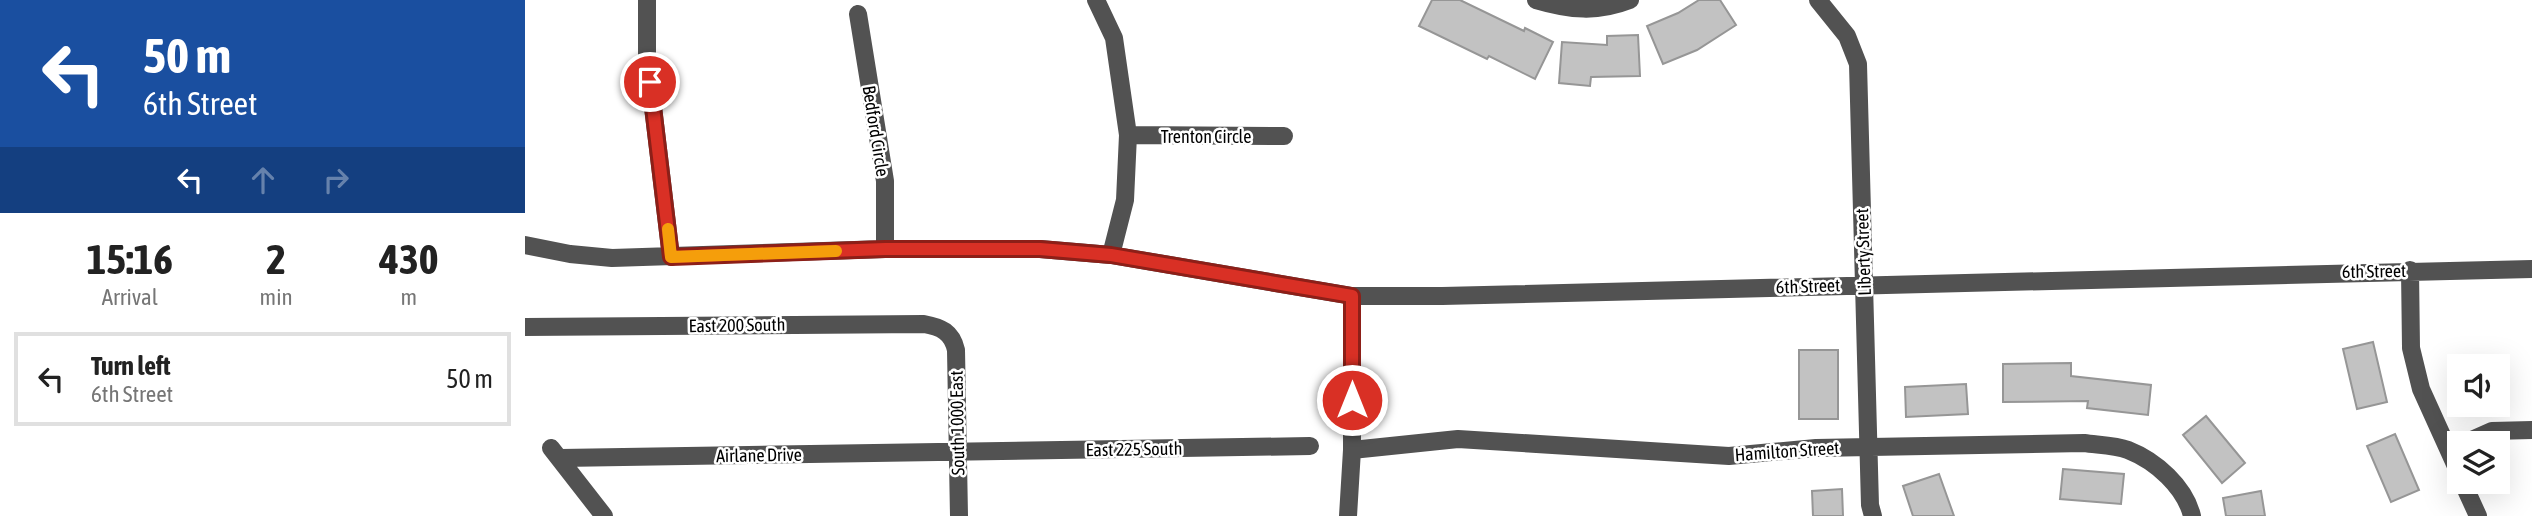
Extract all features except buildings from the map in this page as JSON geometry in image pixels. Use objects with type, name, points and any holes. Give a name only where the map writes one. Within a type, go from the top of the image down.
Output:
[{"type":"street","points":[[647,0],[647,57],[671,257]]},
{"type":"street","points":[[1096,0],[1114,38],[1128,135],[1125,200],[1111,255]]},
{"type":"street","points":[[1536,0],[1568,9],[1614,6],[1630,0]]},
{"type":"street","name":"Liberty Street","points":[[1818,0],[1847,36],[1858,64],[1868,447],[1870,505],[1873,516]]},
{"type":"street","name":"Bedford Circle","points":[[858,14],[885,181],[885,249]]},
{"type":"street","name":"Trenton Circle","points":[[1128,135],[1284,136]]},
{"type":"street","name":"6th Street","points":[[525,245],[598,257],[885,249],[1040,249],[1111,255],[1352,296],[2532,269]]},
{"type":"street","points":[[2410,270],[2411,348],[2421,390],[2447,431]]},
{"type":"street","points":[[1348,516],[1352,450],[1352,296]]},
{"type":"street","name":"East 200 South","points":[[525,327],[924,324],[938,326],[947,332]]},
{"type":"street","name":"South 1000 East","points":[[947,332],[956,349],[959,516]]},
{"type":"street","points":[[2510,431],[2532,430]]},
{"type":"street","name":"Hamilton Street","points":[[1352,450],[1458,439],[1729,456],[1816,448],[2084,443],[2128,450],[2168,474],[2192,516]]},
{"type":"street","name":"East 225 South","points":[[958,452],[1310,446]]},
{"type":"street","name":"Airlane Drive","points":[[604,516],[556,453],[958,452]]},
{"type":"street","points":[[2468,494],[2478,516]]},
{"type":"slow traffic","points":[[668,229],[671,257],[836,251]]},
{"type":"route","points":[[650,82],[671,257],[885,249],[1040,249],[1111,255],[1352,296],[1352,400]]}]
